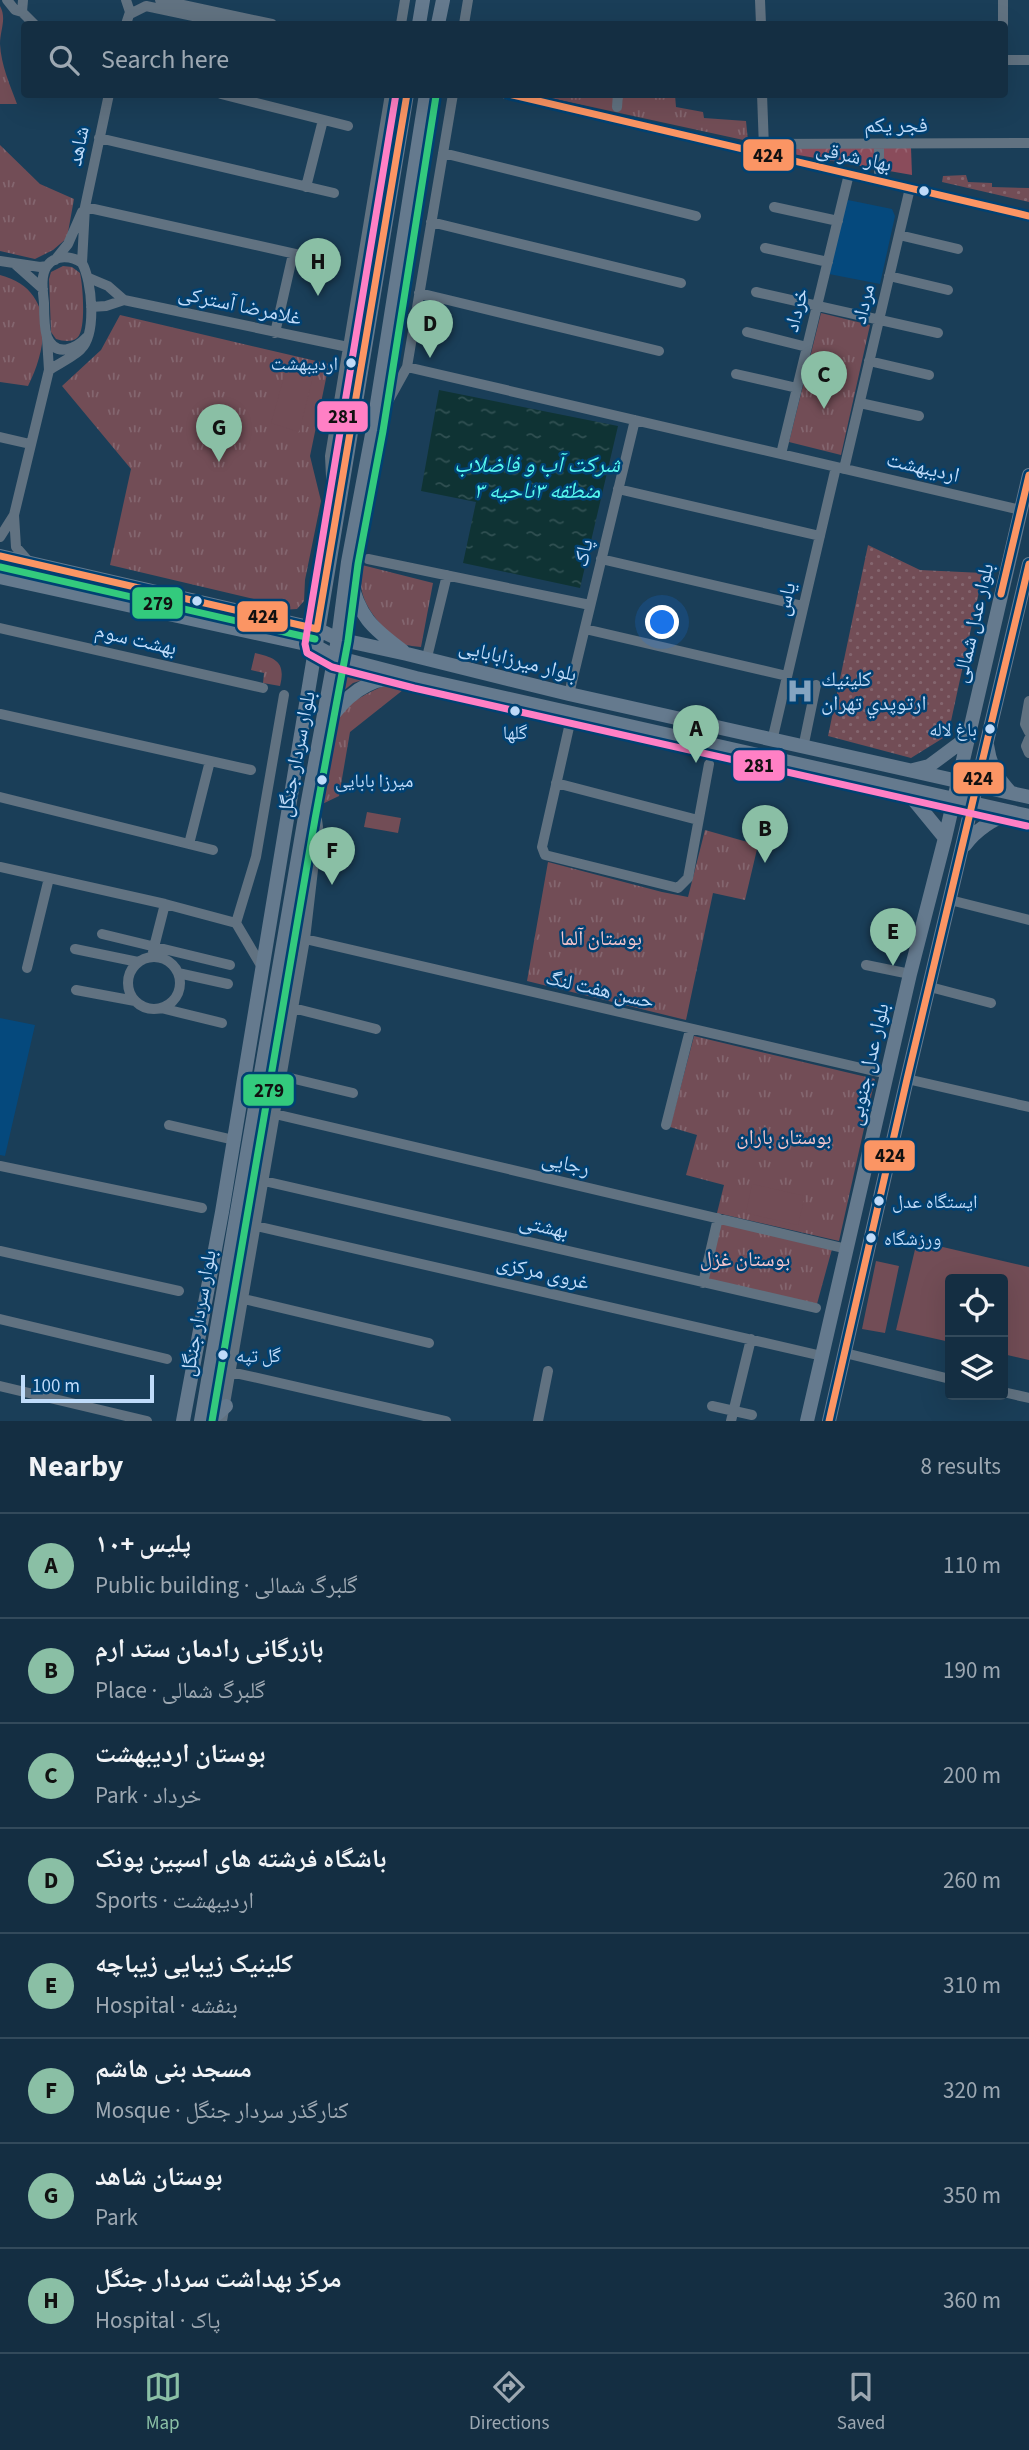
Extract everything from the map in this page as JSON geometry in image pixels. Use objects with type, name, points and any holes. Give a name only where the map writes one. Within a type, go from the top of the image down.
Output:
[{"type":"main road","points":[[420,21],[423,0]]},
{"type":"main road","points":[[439,21],[443,0]]},
{"type":"main road","name":"بلوار سردار جنگل","points":[[183,1421],[233,1140],[406,98]]},
{"type":"main road","name":"بلوار سردار جنگل","points":[[201,1421],[305,817],[323,730],[348,562],[373,429],[425,98]]},
{"type":"main road","name":"بلوار عدل شمالی","points":[[954,799],[1029,475]]},
{"type":"main road","name":"بلوار میرزابابایی","points":[[0,556],[317,629],[338,639],[569,695],[1029,797]]},
{"type":"main road","points":[[348,562],[354,597],[365,617],[377,632],[407,654]]},
{"type":"main road","name":"بلوار عدل شمالی","points":[[972,803],[1029,564]]},
{"type":"main road","name":"بلوار میرزابابایی","points":[[0,577],[314,646],[335,657],[416,678],[1029,816]]},
{"type":"main road","points":[[323,730],[346,700],[365,685],[390,677],[416,678]]},
{"type":"main road","points":[[910,771],[929,766],[968,737]]},
{"type":"main road","points":[[986,739],[989,759],[997,778],[1011,793]]},
{"type":"main road","points":[[904,788],[945,838]]},
{"type":"main road","name":"بلوار عدل جنوبی","points":[[807,1421],[910,974],[954,799]]},
{"type":"main road","name":"بلوار عدل جنوبی","points":[[829,1421],[972,803]]},
{"type":"main road","points":[[961,849],[974,833],[1012,812]]},
{"type":"main road","points":[[209,1421],[226,1406]]},
{"type":"street","points":[[7,0],[15,10],[22,6],[32,21]]},
{"type":"street","points":[[126,0],[128,19]]},
{"type":"street","points":[[160,0],[258,21]]},
{"type":"street","points":[[402,21],[405,0]]},
{"type":"street","points":[[464,21],[468,0]]},
{"type":"street","points":[[760,0],[761,21]]},
{"type":"street","points":[[1003,0],[1003,21]]},
{"type":"street","points":[[128,19],[146,5],[218,21]]},
{"type":"street","points":[[1008,60],[1029,60]]},
{"type":"street","name":"شاهد","points":[[82,263],[85,206],[108,98]]},
{"type":"street","points":[[237,98],[348,126]]},
{"type":"street","points":[[334,526],[330,456],[389,98]]},
{"type":"street","points":[[373,429],[407,367],[452,98]]},
{"type":"street","name":"بهار شرقی","points":[[525,98],[764,149],[849,174],[1029,216]]},
{"type":"street","points":[[617,107],[618,98]]},
{"type":"street","points":[[762,98],[764,149]]},
{"type":"street","points":[[306,187],[323,120]]},
{"type":"street","points":[[99,138],[334,193]]},
{"type":"street","points":[[879,144],[879,181]]},
{"type":"street","name":"فجر یکم","points":[[764,149],[879,144],[1029,144]]},
{"type":"street","points":[[443,153],[696,216]]},
{"type":"street","name":"خرداد","points":[[781,454],[849,174]]},
{"type":"street","name":"مرداد","points":[[840,468],[860,402],[909,188]]},
{"type":"street","points":[[85,206],[327,261]]},
{"type":"street","name":"شاهد","points":[[51,263],[68,244],[85,206]]},
{"type":"street","points":[[774,206],[838,221]]},
{"type":"street","points":[[431,222],[681,282]]},
{"type":"street","points":[[899,235],[958,249]]},
{"type":"street","points":[[765,248],[828,262]]},
{"type":"street","points":[[275,333],[293,254]]},
{"type":"street","points":[[0,261],[15,264],[51,263],[71,258],[82,263],[89,278],[91,307],[88,337],[81,349],[49,370]]},
{"type":"street","points":[[30,563],[16,547],[14,515],[49,370],[43,289],[44,273],[51,263]]},
{"type":"street","points":[[15,264],[43,289]]},
{"type":"street","points":[[889,276],[948,290]]},
{"type":"street","points":[[89,278],[108,286],[124,300]]},
{"type":"street","points":[[756,292],[938,333]]},
{"type":"street","points":[[419,293],[659,351]]},
{"type":"street","points":[[91,307],[106,306],[124,300]]},
{"type":"street","name":"غلامرضا آسترکی","points":[[124,300],[348,347]]},
{"type":"street","points":[[747,332],[807,347]]},
{"type":"street","points":[[47,337],[57,348],[66,350],[75,348],[88,337]]},
{"type":"street","points":[[869,361],[929,375]]},
{"type":"street","name":"اردیبهشت","points":[[407,367],[1021,510]]},
{"type":"street","points":[[736,374],[797,388]]},
{"type":"street","points":[[860,402],[919,416]]},
{"type":"street","name":"پاک","points":[[569,695],[635,420]]},
{"type":"street","points":[[0,438],[30,444]]},
{"type":"street","name":"یاس","points":[[772,741],[820,536],[840,468]]},
{"type":"street","points":[[618,489],[820,536]]},
{"type":"street","points":[[0,537],[14,515]]},
{"type":"street","points":[[368,559],[590,604]]},
{"type":"street","points":[[601,559],[803,606]]},
{"type":"street","points":[[428,653],[447,575]]},
{"type":"street","name":"بهشت سوم","points":[[0,628],[263,688]]},
{"type":"street","points":[[585,629],[787,676]]},
{"type":"street","points":[[803,748],[816,685]]},
{"type":"street","points":[[236,923],[256,857],[284,695]]},
{"type":"street","points":[[1029,701],[1025,724],[1029,732]]},
{"type":"street","points":[[0,714],[251,770]]},
{"type":"street","points":[[572,714],[542,847],[545,855],[678,888],[688,878],[709,764]]},
{"type":"street","points":[[1029,739],[1026,746],[1029,753]]},
{"type":"street","points":[[189,844],[210,761]]},
{"type":"street","points":[[556,783],[698,820]]},
{"type":"street","points":[[0,797],[213,850]]},
{"type":"street","points":[[222,1421],[305,939],[318,827],[317,820],[305,817]]},
{"type":"street","points":[[1,866],[236,923],[262,967]]},
{"type":"street","points":[[27,968],[49,877]]},
{"type":"street","points":[[950,900],[1029,920]]},
{"type":"street","points":[[135,1001],[128,985],[132,968],[152,952],[165,904]]},
{"type":"street","points":[[102,934],[152,952],[230,965]]},
{"type":"street","name":"حسن هفت لنگ","points":[[305,939],[887,1074]]},
{"type":"street","points":[[75,949],[138,962]]},
{"type":"street","points":[[152,952],[167,961],[178,973],[228,984]]},
{"type":"street","points":[[866,965],[910,974]]},
{"type":"street","points":[[161,1008],[169,1004],[179,990],[178,973]]},
{"type":"street","points":[[930,987],[991,1003]]},
{"type":"street","points":[[76,990],[135,1001],[147,1008],[161,1008],[222,1023]]},
{"type":"street","points":[[293,1008],[376,1029]]},
{"type":"street","points":[[666,1125],[690,1030]]},
{"type":"street","points":[[282,1076],[354,1093]]},
{"type":"street","points":[[907,1079],[1029,1107]]},
{"type":"street","name":"رجایی","points":[[275,1114],[847,1249]]},
{"type":"street","points":[[169,1125],[233,1140]]},
{"type":"street","points":[[0,1166],[202,1208]]},
{"type":"street","name":"بهشتی","points":[[264,1181],[816,1308]]},
{"type":"street","points":[[703,1283],[718,1218]]},
{"type":"street","name":"غروی مرکزی","points":[[256,1226],[822,1356]]},
{"type":"street","points":[[0,1251],[179,1292]]},
{"type":"street","points":[[244,1299],[429,1343]]},
{"type":"street","points":[[0,1319],[167,1359]]},
{"type":"street","points":[[732,1416],[751,1339]]},
{"type":"street","points":[[845,1353],[945,1378]]},
{"type":"street","points":[[231,1371],[446,1421]]},
{"type":"street","points":[[538,1421],[548,1371]]},
{"type":"street","points":[[0,1386],[147,1421]]},
{"type":"street","points":[[1008,1393],[1029,1398]]},
{"type":"street","points":[[712,1406],[732,1416],[752,1415]]},
{"type":"shaded area","points":[[848,200],[892,209],[895,216],[880,284],[829,274],[844,206]]},
{"type":"shaded area","points":[[0,1018],[35,1025],[5,1156],[0,1155]]},
{"type":"green space","points":[[0,6],[3,20],[0,44]]},
{"type":"green space","points":[[0,44],[4,67],[17,104],[0,104]]},
{"type":"green space","points":[[551,98],[675,98],[676,107],[703,112],[704,118],[746,121],[748,141]]},
{"type":"green space","points":[[0,145],[40,184],[74,199],[67,238],[53,250],[35,259],[0,251]]},
{"type":"green space","points":[[772,147],[911,148],[912,175],[770,150]]},
{"type":"green space","points":[[966,175],[968,182],[992,183],[992,187],[1029,188],[1029,202],[942,182],[943,176]]},
{"type":"green space","points":[[63,266],[72,267],[80,273],[82,287],[81,332],[76,339],[70,341],[56,339],[51,332],[49,279],[51,272]]},
{"type":"green space","points":[[0,275],[18,282],[31,292],[39,305],[43,337],[28,386],[0,382]]},
{"type":"green space","points":[[821,313],[870,325],[841,455],[789,442]]},
{"type":"green space","points":[[120,315],[329,364],[310,456],[321,501],[305,580],[304,601],[297,609],[281,610],[275,604],[110,565],[131,469],[62,386],[101,350]]},
{"type":"green space","points":[[286,370],[313,377],[299,432],[271,423]]},
{"type":"green space","points":[[868,545],[920,570],[983,573],[948,735],[911,758],[828,736]]},
{"type":"green space","points":[[362,565],[433,583],[421,647],[399,642],[374,616],[362,592]]},
{"type":"green space","points":[[255,653],[278,662],[282,671],[280,686],[263,683],[264,673],[251,670]]},
{"type":"green space","points":[[340,668],[372,677],[353,683],[332,700]]},
{"type":"green space","points":[[386,685],[403,690],[350,732],[339,796],[316,807],[324,748],[332,723],[337,715],[352,703]]},
{"type":"green space","points":[[367,812],[401,818],[398,833],[364,827]]},
{"type":"green space","name":"بوستان آلما","points":[[705,830],[758,845],[745,900],[713,893],[686,1020],[527,981],[548,862],[688,897]]},
{"type":"green space","name":"بوستان باران","points":[[694,1036],[875,1079],[839,1241],[717,1213],[724,1185],[686,1175],[697,1135],[670,1127]]},
{"type":"green space","points":[[752,1184],[805,1196],[798,1225],[746,1213]]},
{"type":"green space","name":"بوستان غزل","points":[[720,1223],[832,1249],[817,1304],[707,1280]]},
{"type":"green space","points":[[917,1241],[1029,1267],[1029,1360],[1008,1355],[1008,1274],[945,1274],[945,1341],[896,1330]]},
{"type":"green space","points":[[876,1261],[899,1266],[885,1333],[862,1329]]},
{"type":"water","name":"شرکت آب و فاضلاب منطقه ۳ناحیه ۳","points":[[439,390],[618,426],[580,588],[463,563],[476,502],[421,491]]},
{"type":"transit line","name":"281","points":[[395,98],[305,644],[307,653],[332,667],[414,688],[1027,826]]},
{"type":"transit line","name":"424","points":[[0,556],[317,629],[406,98]]},
{"type":"transit line","name":"279","points":[[212,1421],[348,641],[358,564],[383,431],[436,98]]},
{"type":"transit line","name":"424","points":[[525,98],[1029,216]]},
{"type":"transit line","name":"424","points":[[1001,594],[1029,475]]},
{"type":"transit line","name":"424","points":[[829,1421],[1029,564]]},
{"type":"transit line","name":"279","points":[[0,567],[315,639]]},
{"type":"place","name":"مرکز بهداشت سردار جنگل","points":[[318,296]]},
{"type":"place","name":"باشگاه فرشته های اسپین پونک","points":[[430,358]]},
{"type":"place","name":"اردیبهشت","points":[[351,363]]},
{"type":"place","name":"بوستان اردیبهشت","points":[[824,409]]},
{"type":"place","name":"بوستان شاهد","points":[[219,462]]},
{"type":"place","name":"كلينيك ارتوپدي تهران","points":[[800,691]]},
{"type":"place","name":"گلها","points":[[515,711]]},
{"type":"place","name":"باغ لاله","points":[[990,729]]},
{"type":"place","name":"پلیس +۱۰","points":[[696,763]]},
{"type":"place","name":"میرزا بابایی","points":[[322,780]]},
{"type":"place","name":"بازرگانی رادمان ستد ارم","points":[[765,863]]},
{"type":"place","name":"مسجد بنی هاشم","points":[[332,885]]},
{"type":"place","name":"کلینیک زیبایی زیباچه","points":[[893,966]]},
{"type":"place","name":"ایستگاه عدل","points":[[879,1201]]},
{"type":"place","name":"ورزشگاه","points":[[871,1238]]},
{"type":"place","name":"گل تپه","points":[[223,1355]]}]
